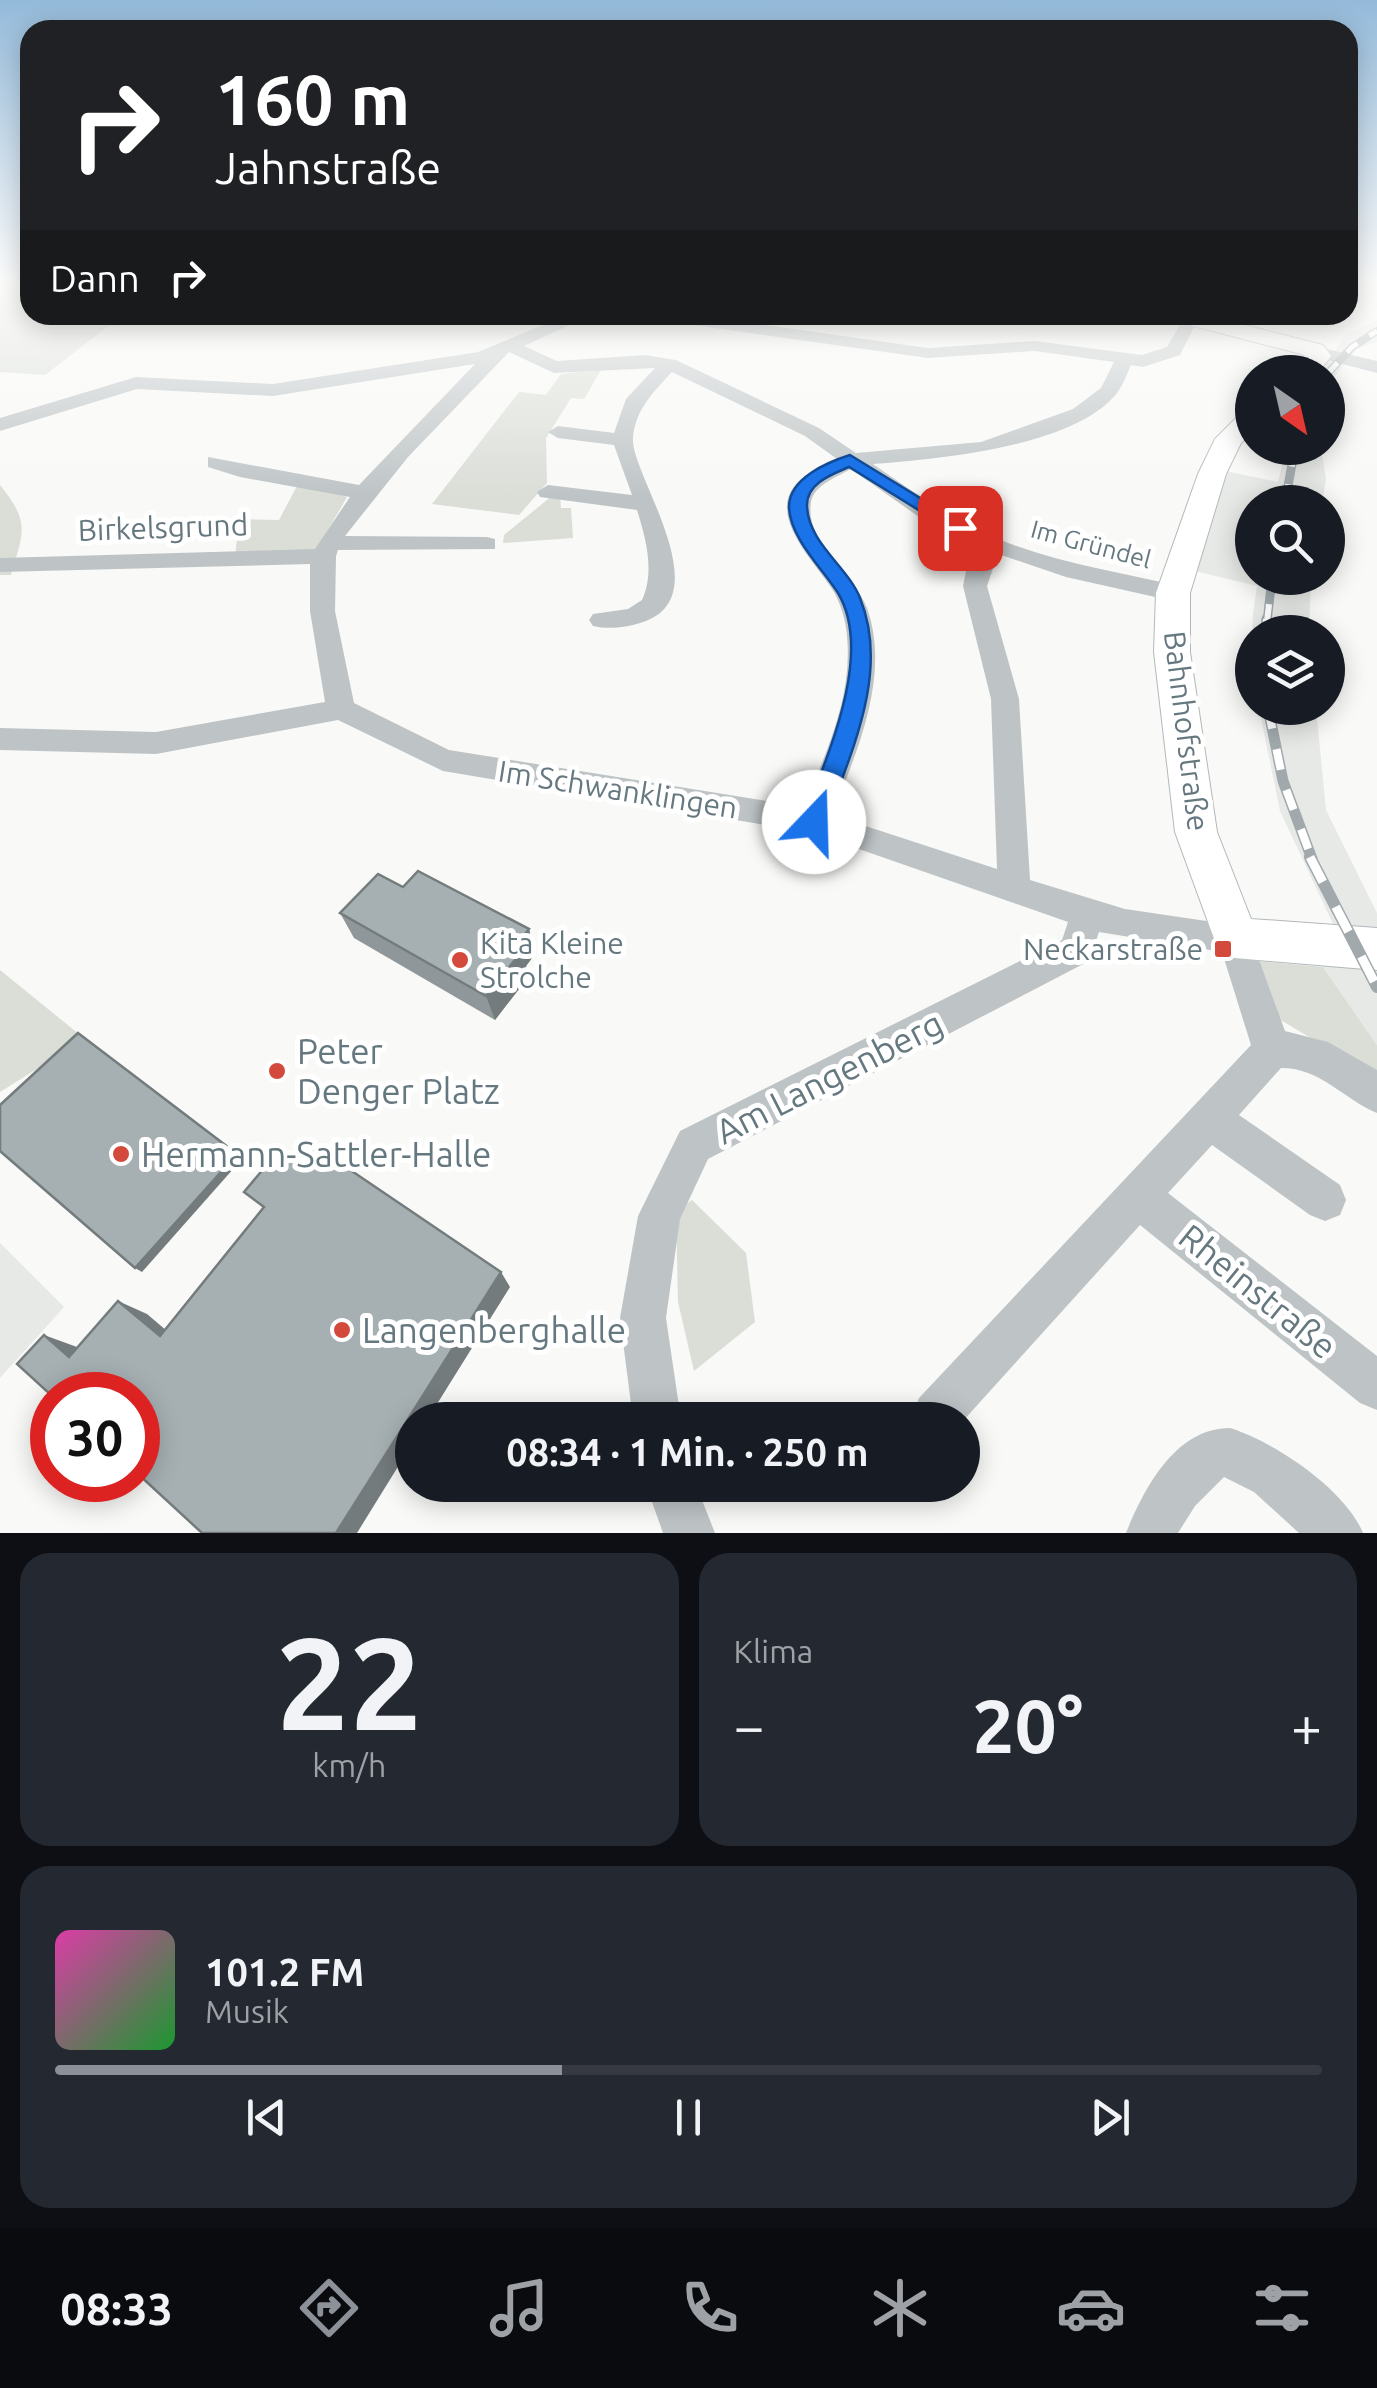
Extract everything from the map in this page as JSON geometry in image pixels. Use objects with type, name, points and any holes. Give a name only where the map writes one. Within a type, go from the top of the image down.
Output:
[{"type":"main road","name":"Bahnhofstraße","points":[[1234,938],[1196,832],[1172,652],[1174,594],[1214,470],[1235,434]]},
{"type":"main road","points":[[1234,938],[1377,949]]},
{"type":"street","points":[[0,425],[136,383],[272,390],[483,354]]},
{"type":"street","points":[[0,739],[156,742],[341,708],[321,582],[327,550],[365,493],[500,354]]},
{"type":"street","name":"Im Gründel","points":[[514,354],[554,367],[645,360],[669,364],[770,409],[927,512],[994,545],[1075,572],[1174,594]]},
{"type":"street","points":[[1087,354],[1148,361],[1170,354]]},
{"type":"street","points":[[814,822],[851,724],[862,658],[851,598],[805,531],[798,499],[809,481],[850,460],[984,448],[1012,440],[1097,403],[1109,391],[1126,359]]},
{"type":"street","points":[[1345,360],[1377,367]]},
{"type":"street","points":[[602,620],[627,619],[651,607],[660,591],[661,568],[647,504],[622,440],[636,399],[669,364]]},
{"type":"street","points":[[558,432],[622,440]]},
{"type":"street","points":[[216,462],[240,471],[365,493]]},
{"type":"street","points":[[548,492],[647,504]]},
{"type":"street","name":"Birkelsgrund","points":[[2,565],[487,544]]},
{"type":"street","points":[[994,545],[980,561],[975,586],[1004,699],[1014,889]]},
{"type":"street","name":"Im Schwanklingen","points":[[341,708],[443,760],[814,822],[1087,914],[1126,924],[1234,938]]},
{"type":"street","name":"Am Langenberg","points":[[654,1402],[642,1318],[659,1216],[694,1145],[1076,950],[1087,914]]},
{"type":"street","points":[[1234,938],[1272,1050]]},
{"type":"street","points":[[947,1402],[1272,1050],[1297,1050],[1323,1059],[1377,1094]]},
{"type":"street","points":[[1207,1118],[1326,1200]]},
{"type":"street","name":"Rheinstraße","points":[[1138,1196],[1377,1386]]},
{"type":"street","points":[[1152,1533],[1164,1502],[1174,1489],[1215,1454],[1230,1453],[1268,1474],[1337,1533]]},
{"type":"street","points":[[677,1502],[689,1533]]},
{"type":"shaded area","points":[[0,354],[73,354],[45,375],[0,372]]},
{"type":"shaded area","points":[[601,370],[584,399],[571,398],[546,438],[547,483],[519,515],[432,504],[519,392],[546,395],[561,374]]},
{"type":"shaded area","points":[[1282,465],[1324,465],[1325,485],[1235,485],[1235,581],[1195,571],[1225,471],[1278,482]]},
{"type":"shaded area","points":[[299,482],[347,497],[316,551],[235,557],[239,519],[279,520]]},
{"type":"shaded area","points":[[0,485],[16,508],[22,527],[11,575],[0,575]]},
{"type":"shaded area","points":[[553,495],[560,496],[561,508],[571,508],[573,538],[503,543],[504,535]]},
{"type":"shaded area","points":[[1256,595],[1310,595],[1310,615],[1253,615]]},
{"type":"shaded area","points":[[1262,725],[1318,725],[1326,810],[1377,913],[1377,1045],[1323,967],[1334,926],[1280,811]]},
{"type":"shaded area","points":[[1255,961],[1323,967],[1377,1045],[1377,1077],[1277,1018]]},
{"type":"shaded area","points":[[0,970],[85,1039],[0,1092]]},
{"type":"shaded area","points":[[692,1200],[746,1253],[755,1322],[694,1371],[678,1302],[676,1211]]},
{"type":"shaded area","points":[[0,1243],[64,1307],[0,1378]]},
{"type":"building","points":[[418,871],[529,929],[515,947],[522,951],[486,996],[340,913],[378,874],[403,887]]},
{"type":"building","name":"Hermann-Sattler-Halle","points":[[78,1033],[237,1154],[135,1268],[0,1151],[0,1105]]},
{"type":"building","name":"Langenberghalle","points":[[306,1140],[501,1272],[419,1402],[395,1402],[395,1440],[336,1533],[202,1533],[160,1494],[160,1372],[30,1372],[30,1376],[17,1364],[44,1335],[69,1357],[118,1301],[160,1336],[264,1207],[244,1192],[276,1154],[287,1161]]},
{"type":"railway","points":[[1288,485],[1292,465]]},
{"type":"railway","points":[[1268,615],[1270,595]]},
{"type":"railway","points":[[1271,725],[1283,781],[1312,859]]},
{"type":"railway","points":[[1310,857],[1377,987]]},
{"type":"place","name":"Neckarstraße","points":[[1223,949]]},
{"type":"place","name":"Kita Kleine Strolche","points":[[460,960]]},
{"type":"place","name":"Peter Denger Platz","points":[[277,1071]]},
{"type":"place","name":"Hermann-Sattler-Halle","points":[[121,1154]]},
{"type":"place","name":"Langenberghalle","points":[[342,1330]]},
{"type":"route","points":[[814,822],[851,724],[862,658],[851,598],[805,531],[798,499],[809,481],[850,460],[927,512],[960,528]]}]
